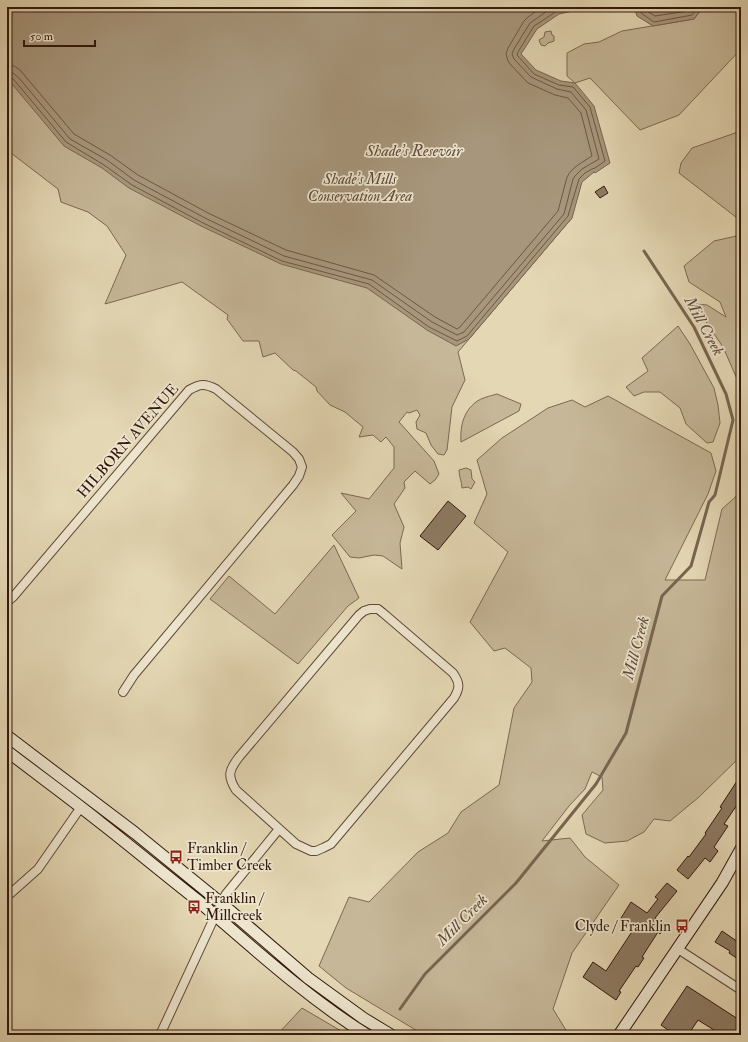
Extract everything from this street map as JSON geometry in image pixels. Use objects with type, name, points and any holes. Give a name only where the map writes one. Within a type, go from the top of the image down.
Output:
[{"type":"main road","points":[[7,736],[123,824],[221,903],[308,978],[363,1018],[391,1035]]},
{"type":"main road","points":[[7,751],[106,827],[303,990],[332,1012],[367,1035]]},
{"type":"main road","points":[[619,1035],[722,883],[741,849]]},
{"type":"street","name":"HILBORN AVENUE","points":[[7,602],[13,597],[189,390],[198,385],[207,385],[216,389],[293,452],[299,459],[302,467],[299,476],[293,485],[134,675],[123,692]]},
{"type":"street","points":[[370,609],[378,609],[453,673],[458,684],[458,691],[454,698],[331,844],[316,851],[311,851],[296,844],[279,829],[236,790],[231,782],[230,773],[233,764],[238,756],[359,615],[370,609]]},
{"type":"street","points":[[7,894],[11,893],[38,870],[81,807]]},
{"type":"street","points":[[221,903],[226,894],[279,829]]},
{"type":"street","points":[[160,1035],[215,916]]},
{"type":"street","points":[[678,949],[741,990]]},
{"type":"green space","name":"Shade’s Resevoir","points":[[7,7],[510,25],[572,218],[458,352],[465,380],[452,407],[447,450],[444,455],[438,454],[431,445],[426,433],[417,429],[416,422],[420,415],[417,410],[409,413],[407,412],[399,422],[434,461],[439,474],[430,484],[415,471],[404,482],[405,488],[394,504],[404,527],[400,543],[402,569],[383,556],[374,555],[359,558],[350,557],[332,535],[356,511],[341,493],[369,499],[394,468],[394,447],[386,437],[381,442],[373,435],[359,437],[363,427],[345,412],[330,405],[317,391],[316,387],[293,370],[275,353],[263,357],[259,341],[243,341],[227,319],[228,315],[182,282],[105,304],[126,255],[107,226],[88,212],[61,202],[58,189],[7,150]]},
{"type":"green space","points":[[703,7],[737,7],[737,17],[741,21],[741,49],[679,115],[640,130],[590,78],[575,83],[567,76],[567,53],[584,44],[599,42],[622,31],[694,19]]},
{"type":"green space","points":[[551,31],[552,35],[554,36],[554,41],[545,46],[541,45],[539,40],[544,37],[545,32]]},
{"type":"green space","points":[[741,131],[741,221],[679,173],[681,163],[692,148]]},
{"type":"green space","points":[[741,235],[741,388],[723,347],[694,304],[707,305],[726,317],[720,302],[689,282],[684,266],[714,241]]},
{"type":"green space","points":[[678,326],[690,344],[714,388],[720,423],[713,442],[707,443],[686,424],[680,408],[660,392],[644,392],[634,396],[626,387],[648,371],[642,358]]},
{"type":"green space","points":[[497,394],[521,404],[519,411],[461,442],[463,420],[468,410],[478,401]]},
{"type":"green space","points":[[608,396],[711,453],[716,471],[708,494],[665,580],[705,580],[722,509],[741,492],[741,756],[699,797],[670,821],[654,819],[644,832],[627,841],[605,843],[586,834],[582,815],[603,790],[602,777],[592,772],[585,789],[569,806],[542,841],[570,838],[585,857],[619,885],[572,953],[553,1009],[569,1035],[424,1035],[346,988],[319,966],[349,897],[369,902],[418,852],[448,833],[461,812],[499,785],[514,708],[532,682],[531,668],[505,648],[494,651],[470,622],[508,552],[474,523],[487,494],[477,460],[502,438],[548,408],[572,400],[585,407]]},
{"type":"green space","points":[[466,468],[471,470],[472,479],[475,482],[471,489],[468,487],[462,488],[459,470]]},
{"type":"green space","points":[[334,545],[359,598],[348,606],[298,664],[210,599],[229,576],[275,614]]},
{"type":"green space","points":[[302,1008],[348,1035],[277,1035]]},
{"type":"water","name":"Shade’s Resevoir","points":[[7,7],[584,7],[582,9],[559,14],[537,29],[521,54],[536,70],[561,81],[575,83],[594,106],[610,163],[595,173],[594,172],[582,182],[572,218],[469,339],[456,346],[427,330],[367,288],[281,264],[201,226],[129,188],[102,168],[64,146],[7,78]]},
{"type":"water","points":[[634,7],[703,7],[694,19],[653,26],[637,16]]},
{"type":"building","points":[[604,186],[608,193],[600,198],[595,192]]},
{"type":"building","points":[[448,501],[466,516],[438,550],[420,536]]},
{"type":"building","points":[[741,775],[741,799],[724,824],[728,826],[714,847],[718,851],[710,862],[705,858],[688,879],[677,870],[706,834],[705,833],[722,808],[720,807]]},
{"type":"building","points":[[667,883],[677,891],[655,918],[666,925],[660,934],[658,932],[642,957],[644,958],[638,967],[636,966],[619,991],[621,992],[616,1000],[583,977],[593,962],[606,971],[635,927],[621,918],[631,902],[647,913],[658,899],[655,897]]},
{"type":"building","points":[[722,931],[741,944],[741,961],[729,953],[730,951],[715,942]]},
{"type":"building","points":[[687,986],[741,1021],[741,1035],[722,1035],[698,1020],[688,1035],[675,1035],[661,1025]]},
{"type":"waterway","name":"Mill Creek","points":[[400,1009],[425,974],[516,883],[596,784],[626,733],[662,596],[691,566],[709,502],[715,495],[733,420],[726,394],[694,327],[644,251]]},
{"type":"place","name":"Franklin / Timber Creek","points":[[176,857]]},
{"type":"place","name":"Franklin / Millcreek","points":[[194,907]]},
{"type":"place","name":"Clyde / Franklin","points":[[682,926]]},
{"type":"park label","name":"Shade’s Mills Conservation Area","points":[[360,188]]}]
